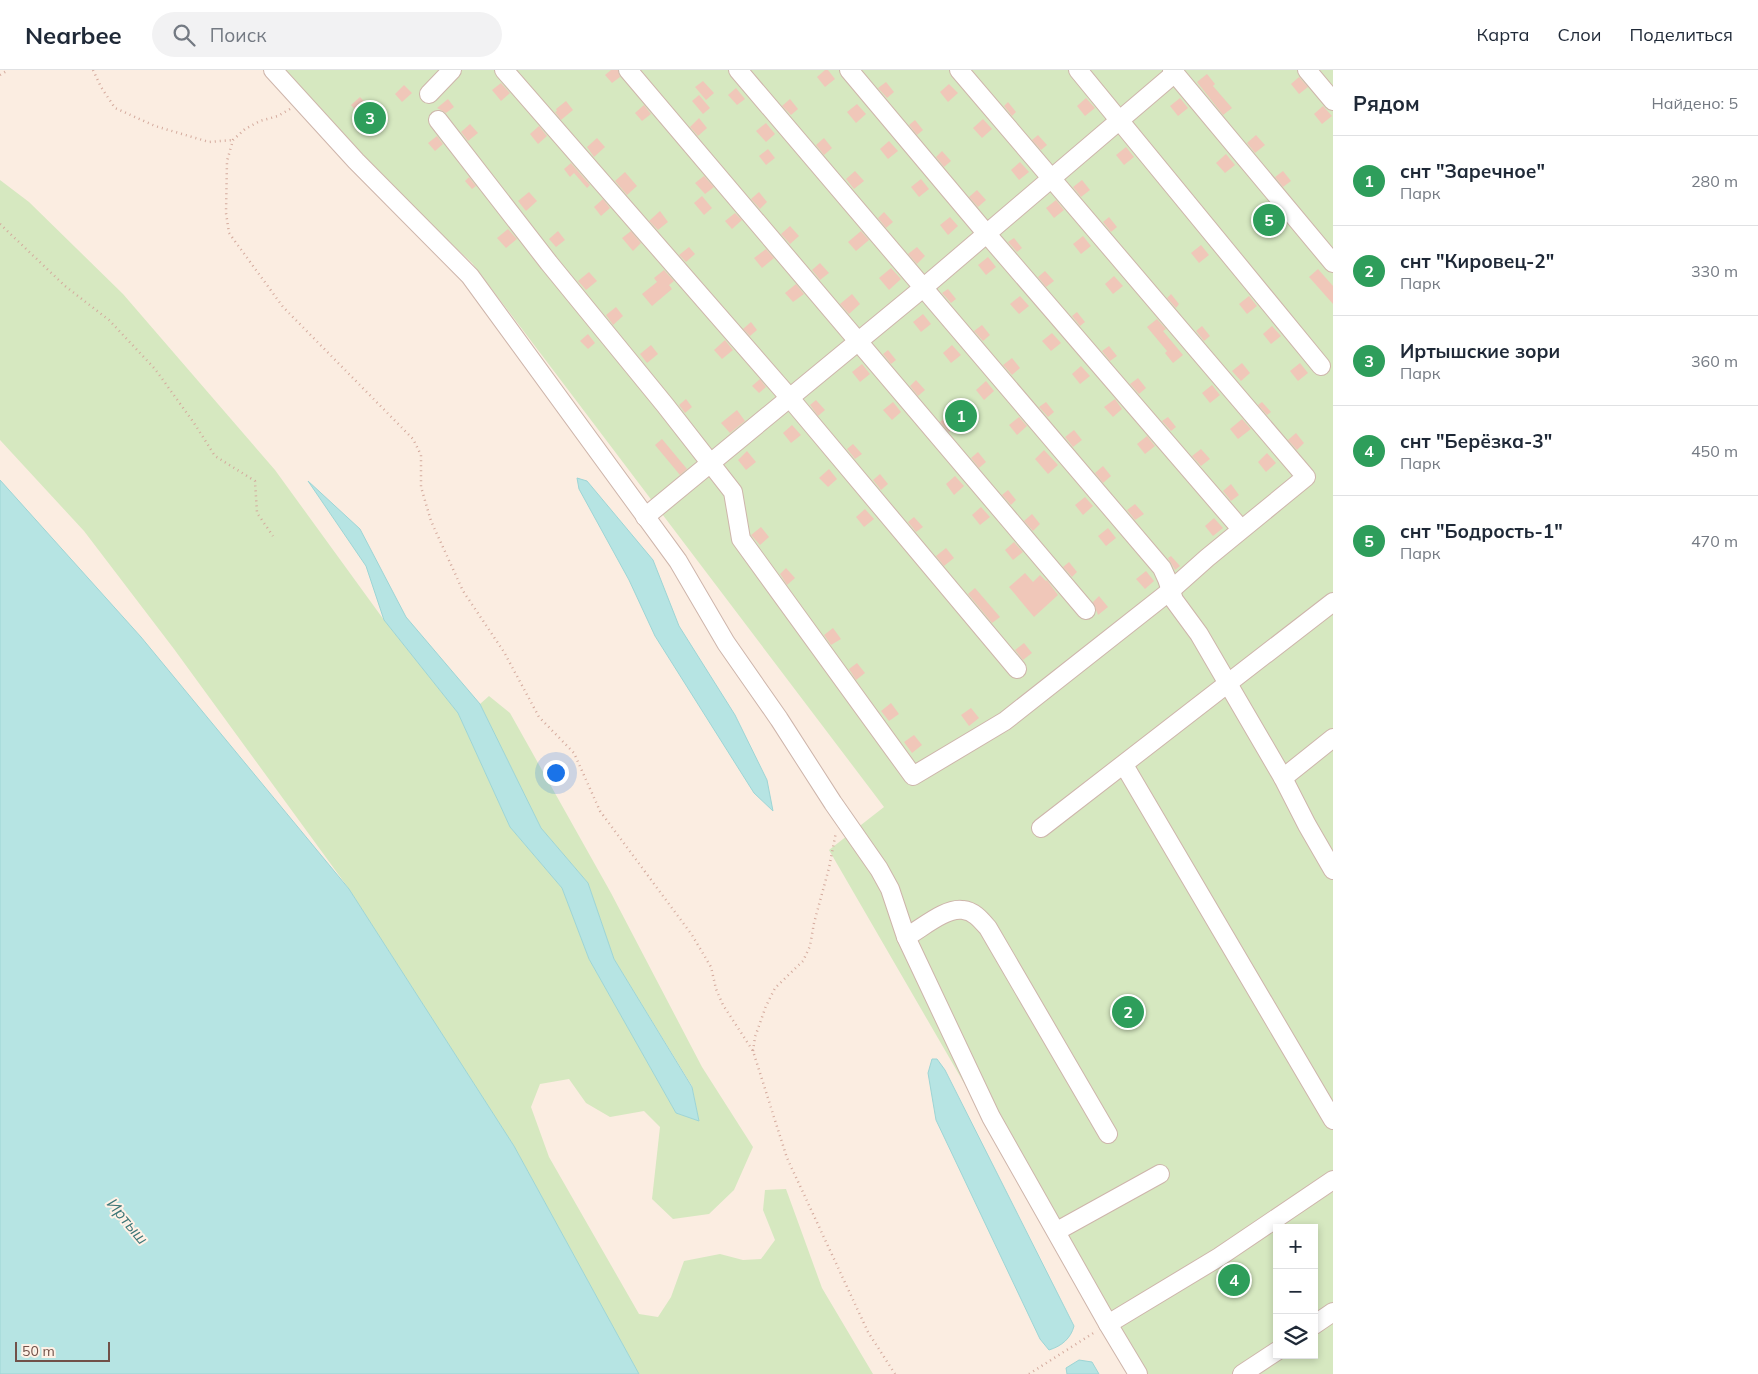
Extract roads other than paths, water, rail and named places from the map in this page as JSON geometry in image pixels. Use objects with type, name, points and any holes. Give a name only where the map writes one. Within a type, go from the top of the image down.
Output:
[{"type":"street","points":[[273,70],[356,161],[470,276],[678,561],[726,643],[879,869],[890,889],[906,937],[991,1116],[1138,1374]]},
{"type":"street","points":[[429,94],[452,70]]},
{"type":"street","points":[[504,70],[789,397],[1017,669]]},
{"type":"street","points":[[628,70],[1086,610]]},
{"type":"street","points":[[738,70],[1162,568],[1174,600],[1199,634],[1283,778],[1333,870]]},
{"type":"street","points":[[849,70],[986,233],[1242,529]]},
{"type":"street","points":[[438,120],[549,263],[665,405],[732,492],[741,539],[913,776],[1005,721],[1170,591],[1306,477],[959,70]]},
{"type":"street","points":[[1078,70],[1322,366]]},
{"type":"street","points":[[1307,70],[1333,101]]},
{"type":"street","points":[[645,517],[923,288],[1174,72],[1333,263]]},
{"type":"street","points":[[1041,828],[1333,602]]},
{"type":"street","points":[[1283,778],[1333,738]]},
{"type":"street","points":[[1124,765],[1333,1120]]},
{"type":"street","points":[[906,937],[948,912],[963,909],[976,915],[988,928],[1108,1134]]},
{"type":"street","points":[[1057,1231],[1160,1174]]},
{"type":"street","points":[[1108,1324],[1219,1257],[1333,1180]]},
{"type":"street","points":[[1318,1322],[1333,1312]]},
{"type":"street","points":[[1242,1374],[1273,1353]]},
{"type":"water","points":[[577,478],[587,481],[653,560],[679,626],[735,715],[767,780],[773,811],[754,793],[655,636],[629,580],[579,489]]},
{"type":"water","name":"Иртыш","points":[[0,480],[141,637],[349,889],[514,1146],[639,1374],[0,1374]]},
{"type":"water","points":[[308,481],[360,529],[406,617],[480,704],[541,828],[588,883],[614,959],[692,1087],[699,1121],[676,1113],[589,959],[562,888],[510,827],[458,713],[384,620],[366,566]]},
{"type":"water","points":[[932,1059],[937,1059],[945,1070],[1074,1326],[1068,1338],[1054,1348],[1049,1350],[1040,1339],[936,1120],[928,1073]]},
{"type":"water","points":[[1079,1360],[1092,1362],[1099,1374],[1067,1374],[1066,1368]]},
{"type":"place","name":"Иртышские зори","points":[[370,118]]},
{"type":"place","name":"снт \"Бодрость-1\"","points":[[1269,220]]},
{"type":"place","name":"снт \"Заречное\"","points":[[961,416]]},
{"type":"place","name":"снт \"Кировец-2\"","points":[[1128,1012]]},
{"type":"place","name":"снт \"Берёзка-3\"","points":[[1234,1280]]}]
